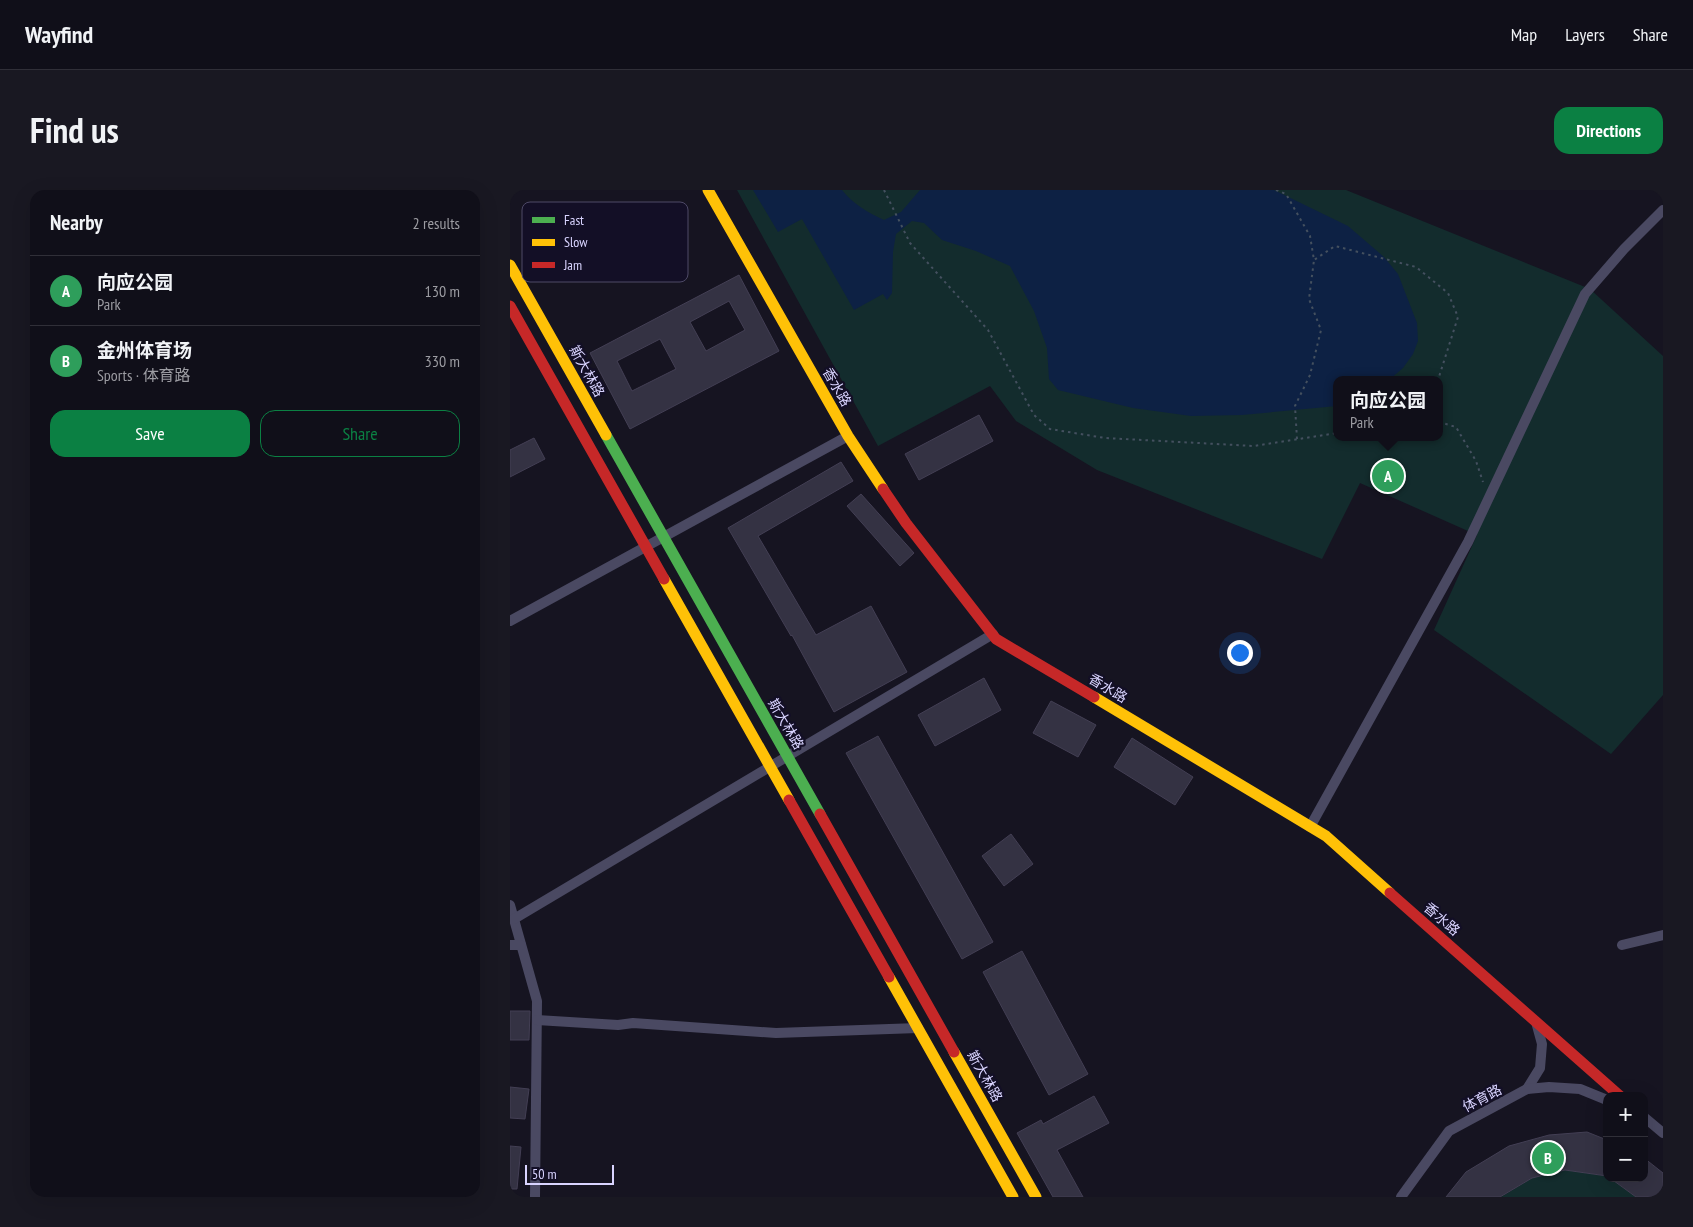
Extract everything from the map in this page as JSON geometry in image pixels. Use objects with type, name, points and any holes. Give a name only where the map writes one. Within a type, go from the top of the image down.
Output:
[{"type":"main road","name":"香水路","points":[[708,190],[848,436],[906,523],[996,639],[1326,836],[1615,1092]]},
{"type":"main road","name":"斯大林路","points":[[510,265],[1036,1197]]},
{"type":"main road","points":[[510,306],[1013,1197]]},
{"type":"street","points":[[1310,827],[1468,542],[1585,294],[1624,249],[1663,210]]},
{"type":"street","points":[[510,621],[848,436]]},
{"type":"street","points":[[514,919],[993,634]]},
{"type":"street","points":[[510,905],[537,1001],[535,1197]]},
{"type":"street","points":[[1622,945],[1663,935]]},
{"type":"street","points":[[510,945],[522,945]]},
{"type":"street","points":[[537,1020],[618,1025],[633,1023],[776,1033],[918,1028]]},
{"type":"street","points":[[1527,1089],[1540,1068],[1542,1044],[1535,1021]]},
{"type":"street","name":"体育路","points":[[1401,1197],[1449,1131],[1527,1089],[1549,1087],[1580,1089],[1603,1098]]},
{"type":"street","points":[[1648,1120],[1663,1133]]},
{"type":"path","points":[[884,190],[910,243],[988,330],[1034,415],[1050,429],[1105,438],[1254,446],[1333,434]]},
{"type":"path","points":[[1276,190],[1286,194],[1310,236],[1314,260],[1309,299],[1321,330],[1310,375],[1295,406],[1297,439]]},
{"type":"path","points":[[1314,260],[1335,246],[1376,255],[1416,267],[1448,292],[1458,317],[1439,376]]},
{"type":"path","points":[[1443,423],[1456,427],[1476,461],[1489,496]]},
{"type":"green space","points":[[737,190],[1346,190],[1590,289],[1663,356],[1663,695],[1611,754],[1434,630],[1477,535],[1360,483],[1322,559],[1097,470],[1016,421],[990,386],[878,446]]},
{"type":"green space","points":[[1565,1170],[1603,1176],[1603,1182],[1615,1182],[1636,1197],[1501,1197],[1532,1178]]},
{"type":"water","points":[[753,190],[842,190],[861,207],[884,220],[901,212],[920,190],[1274,190],[1348,226],[1384,257],[1398,274],[1417,323],[1418,341],[1413,354],[1403,368],[1394,376],[1333,376],[1333,406],[1242,415],[1191,416],[1133,408],[1058,390],[1049,379],[1047,348],[1034,311],[1010,266],[976,251],[942,240],[924,223],[912,221],[896,234],[893,252],[892,293],[887,300],[883,294],[854,310],[802,219],[778,232]]},
{"type":"building","points":[[739,275],[779,351],[630,429],[590,353]],"holes":[[[729,301],[745,330],[706,351],[690,322]],[[660,339],[676,369],[632,391],[617,361]]]},
{"type":"building","points":[[979,415],[993,441],[919,480],[905,454]]},
{"type":"building","points":[[534,438],[545,459],[510,477],[510,450]]},
{"type":"building","points":[[841,462],[853,481],[758,536],[816,635],[871,606],[907,672],[834,712],[792,635],[728,528]]},
{"type":"building","points":[[861,494],[914,553],[900,566],[847,506]]},
{"type":"building","points":[[984,678],[1001,710],[935,746],[918,715]]},
{"type":"building","points":[[1051,701],[1096,725],[1078,757],[1033,733]]},
{"type":"building","points":[[878,736],[993,942],[962,959],[846,753]]},
{"type":"building","points":[[1132,738],[1193,777],[1175,805],[1114,767]]},
{"type":"building","points":[[1011,834],[1033,864],[1004,886],[982,856]]},
{"type":"building","points":[[1022,951],[1088,1074],[1049,1095],[983,972]]},
{"type":"building","points":[[510,1011],[530,1011],[529,1040],[510,1040]]},
{"type":"building","points":[[510,1087],[529,1089],[525,1119],[510,1118]]},
{"type":"building","points":[[1094,1096],[1109,1123],[1057,1150],[1083,1197],[1053,1197],[1017,1133],[1041,1120],[1043,1124]]},
{"type":"building","points":[[1587,1132],[1603,1138],[1603,1175],[1565,1170],[1532,1178],[1500,1197],[1446,1197],[1466,1172],[1509,1146],[1549,1135]]},
{"type":"building","points":[[510,1146],[521,1147],[517,1189],[510,1189]]},
{"type":"building","points":[[1648,1161],[1663,1173],[1663,1197],[1636,1197],[1615,1182],[1648,1182]]},
{"type":"traffic: fast","points":[[606,435],[820,814]]},
{"type":"traffic: slow","points":[[708,190],[848,436],[883,489]]},
{"type":"traffic: slow","points":[[510,265],[606,435]]},
{"type":"traffic: slow","points":[[664,579],[789,800]]},
{"type":"traffic: slow","points":[[1094,697],[1326,836],[1390,893]]},
{"type":"traffic: slow","points":[[889,977],[1013,1197]]},
{"type":"traffic: slow","points":[[954,1052],[1036,1197]]},
{"type":"traffic: jam","points":[[510,306],[664,579]]},
{"type":"traffic: jam","points":[[883,489],[906,523],[996,639],[1094,697]]},
{"type":"traffic: jam","points":[[789,800],[889,977]]},
{"type":"traffic: jam","points":[[820,814],[954,1052]]},
{"type":"traffic: jam","points":[[1390,893],[1615,1092]]},
{"type":"place","name":"向应公园","points":[[1388,476]]},
{"type":"place","name":"金州体育场","points":[[1548,1158]]}]
